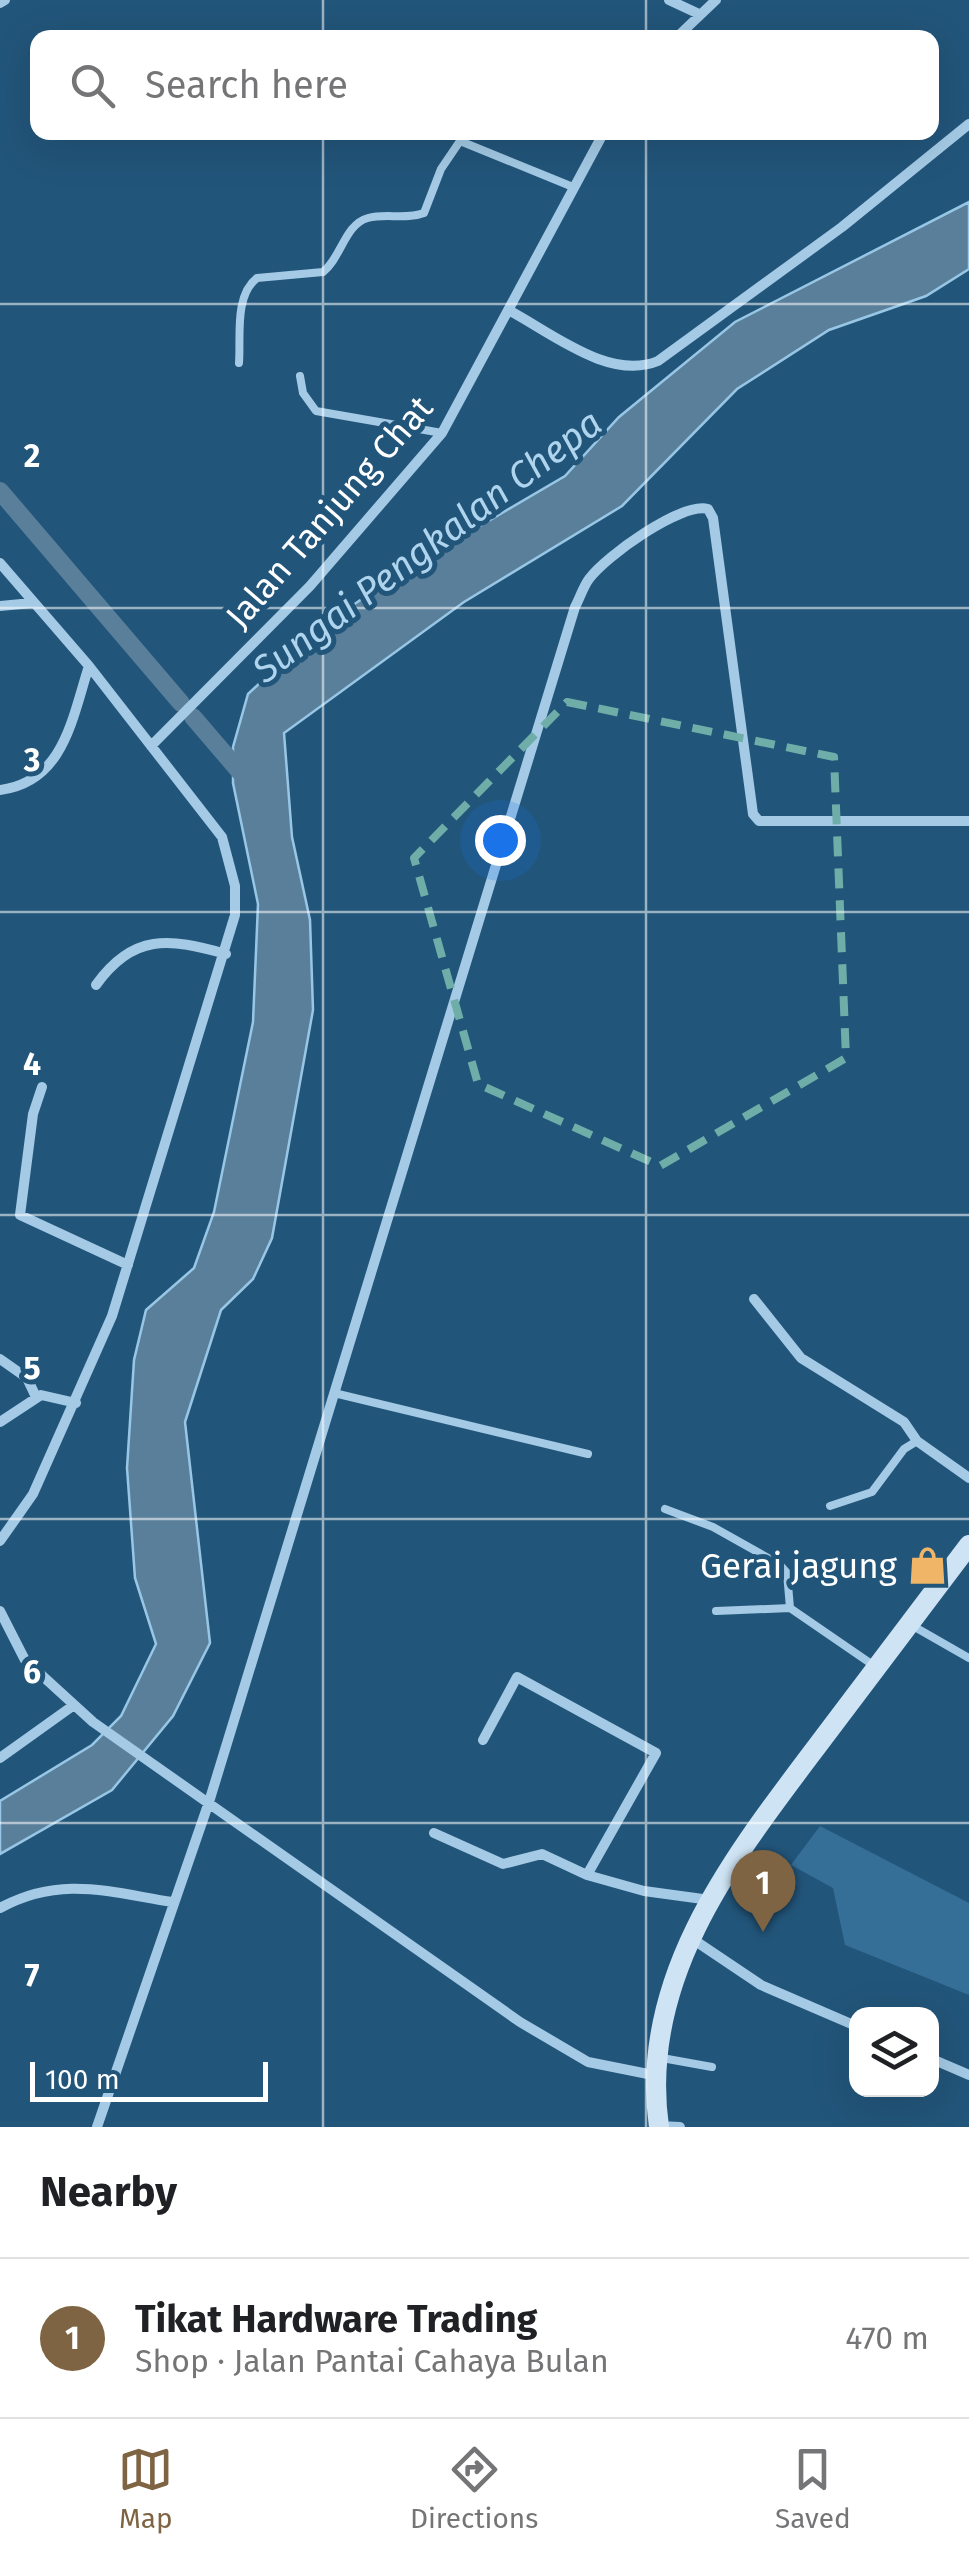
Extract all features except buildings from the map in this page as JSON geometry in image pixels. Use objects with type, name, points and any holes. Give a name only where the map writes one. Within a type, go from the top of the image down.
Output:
[{"type":"main road","points":[[658,2127],[654,2066],[664,2006],[710,1900],[743,1845],[969,1545]]},
{"type":"street","points":[[669,0],[700,14]]},
{"type":"street","points":[[684,30],[716,0]]},
{"type":"street","points":[[510,312],[612,364],[643,367],[658,361],[842,227],[969,124]]},
{"type":"street","name":"Jalan Tanjung Chat","points":[[152,746],[310,586],[442,433],[599,140]]},
{"type":"street","points":[[97,2127],[208,1802],[575,608],[589,579],[614,554],[685,510],[701,507],[713,518],[753,814],[758,822],[968,821]]},
{"type":"street","points":[[0,563],[89,666],[222,837],[235,886],[235,915],[226,954],[128,1265],[76,1403],[33,1494],[0,1541]]},
{"type":"street","points":[[0,606],[32,603]]},
{"type":"street","points":[[0,790],[34,781],[58,759],[89,666]]},
{"type":"street","points":[[96,985],[120,956],[161,942],[177,941],[226,954]]},
{"type":"street","points":[[42,1086],[33,1114],[20,1215],[128,1265]]},
{"type":"street","points":[[754,1299],[802,1358],[904,1422],[917,1441],[969,1478]]},
{"type":"street","points":[[0,1359],[27,1378],[36,1397]]},
{"type":"street","points":[[0,1422],[36,1397],[76,1403]]},
{"type":"street","points":[[0,1610],[26,1660],[93,1722],[575,2057],[615,2071],[654,2066]]},
{"type":"street","points":[[483,1740],[516,1678],[656,1753],[587,1875]]},
{"type":"street","points":[[0,1758],[74,1704]]},
{"type":"street","points":[[434,1833],[503,1864],[542,1854],[587,1875],[644,1891],[710,1900]]},
{"type":"street","points":[[0,1908],[50,1888],[71,1886],[172,1902]]},
{"type":"street","points":[[691,1938],[761,1984],[849,2023]]},
{"type":"street","points":[[939,2062],[969,2075]]},
{"type":"street","points":[[658,2127],[680,2127]]},
{"type":"lane","points":[[240,363],[242,300],[251,283],[257,278],[322,272],[356,223],[370,217],[424,214],[441,168],[458,140]]},
{"type":"lane","points":[[467,140],[573,187]]},
{"type":"lane","points":[[300,376],[303,393],[316,412],[442,433]]},
{"type":"lane","points":[[334,1393],[588,1454]]},
{"type":"lane","points":[[830,1506],[872,1492],[904,1449],[917,1441]]},
{"type":"lane","points":[[665,1508],[712,1527],[779,1564],[787,1572],[790,1608]]},
{"type":"lane","points":[[716,1611],[790,1608],[876,1668]]},
{"type":"lane","points":[[910,1624],[969,1658]]},
{"type":"lane","points":[[654,2066],[712,2068]]},
{"type":"highlighted area","points":[[567,702],[834,757],[846,1058],[660,1166],[478,1084],[414,858]]},
{"type":"shaded area","name":"Sungai Pengkalan Chepa","points":[[969,202],[969,269],[926,296],[829,330],[737,389],[622,506],[464,602],[284,733],[292,837],[310,920],[313,1010],[272,1238],[253,1279],[221,1310],[185,1422],[210,1643],[173,1716],[112,1790],[0,1854],[0,1801],[92,1745],[121,1716],[156,1644],[135,1578],[127,1468],[134,1360],[146,1310],[194,1268],[214,1212],[253,1022],[258,904],[233,783],[233,747],[248,694],[317,630],[398,574],[565,476],[619,417],[735,322]]},
{"type":"shaded area","points":[[820,1826],[969,1903],[969,1995],[845,1945],[833,1888],[791,1865]]},
{"type":"waterway","points":[[0,491],[181,703]]},
{"type":"waterway","points":[[193,717],[247,780]]},
{"type":"place","name":"Gerai jagung","points":[[927,1566]]},
{"type":"place","name":"Tikat Hardware Trading","points":[[763,1932]]}]
